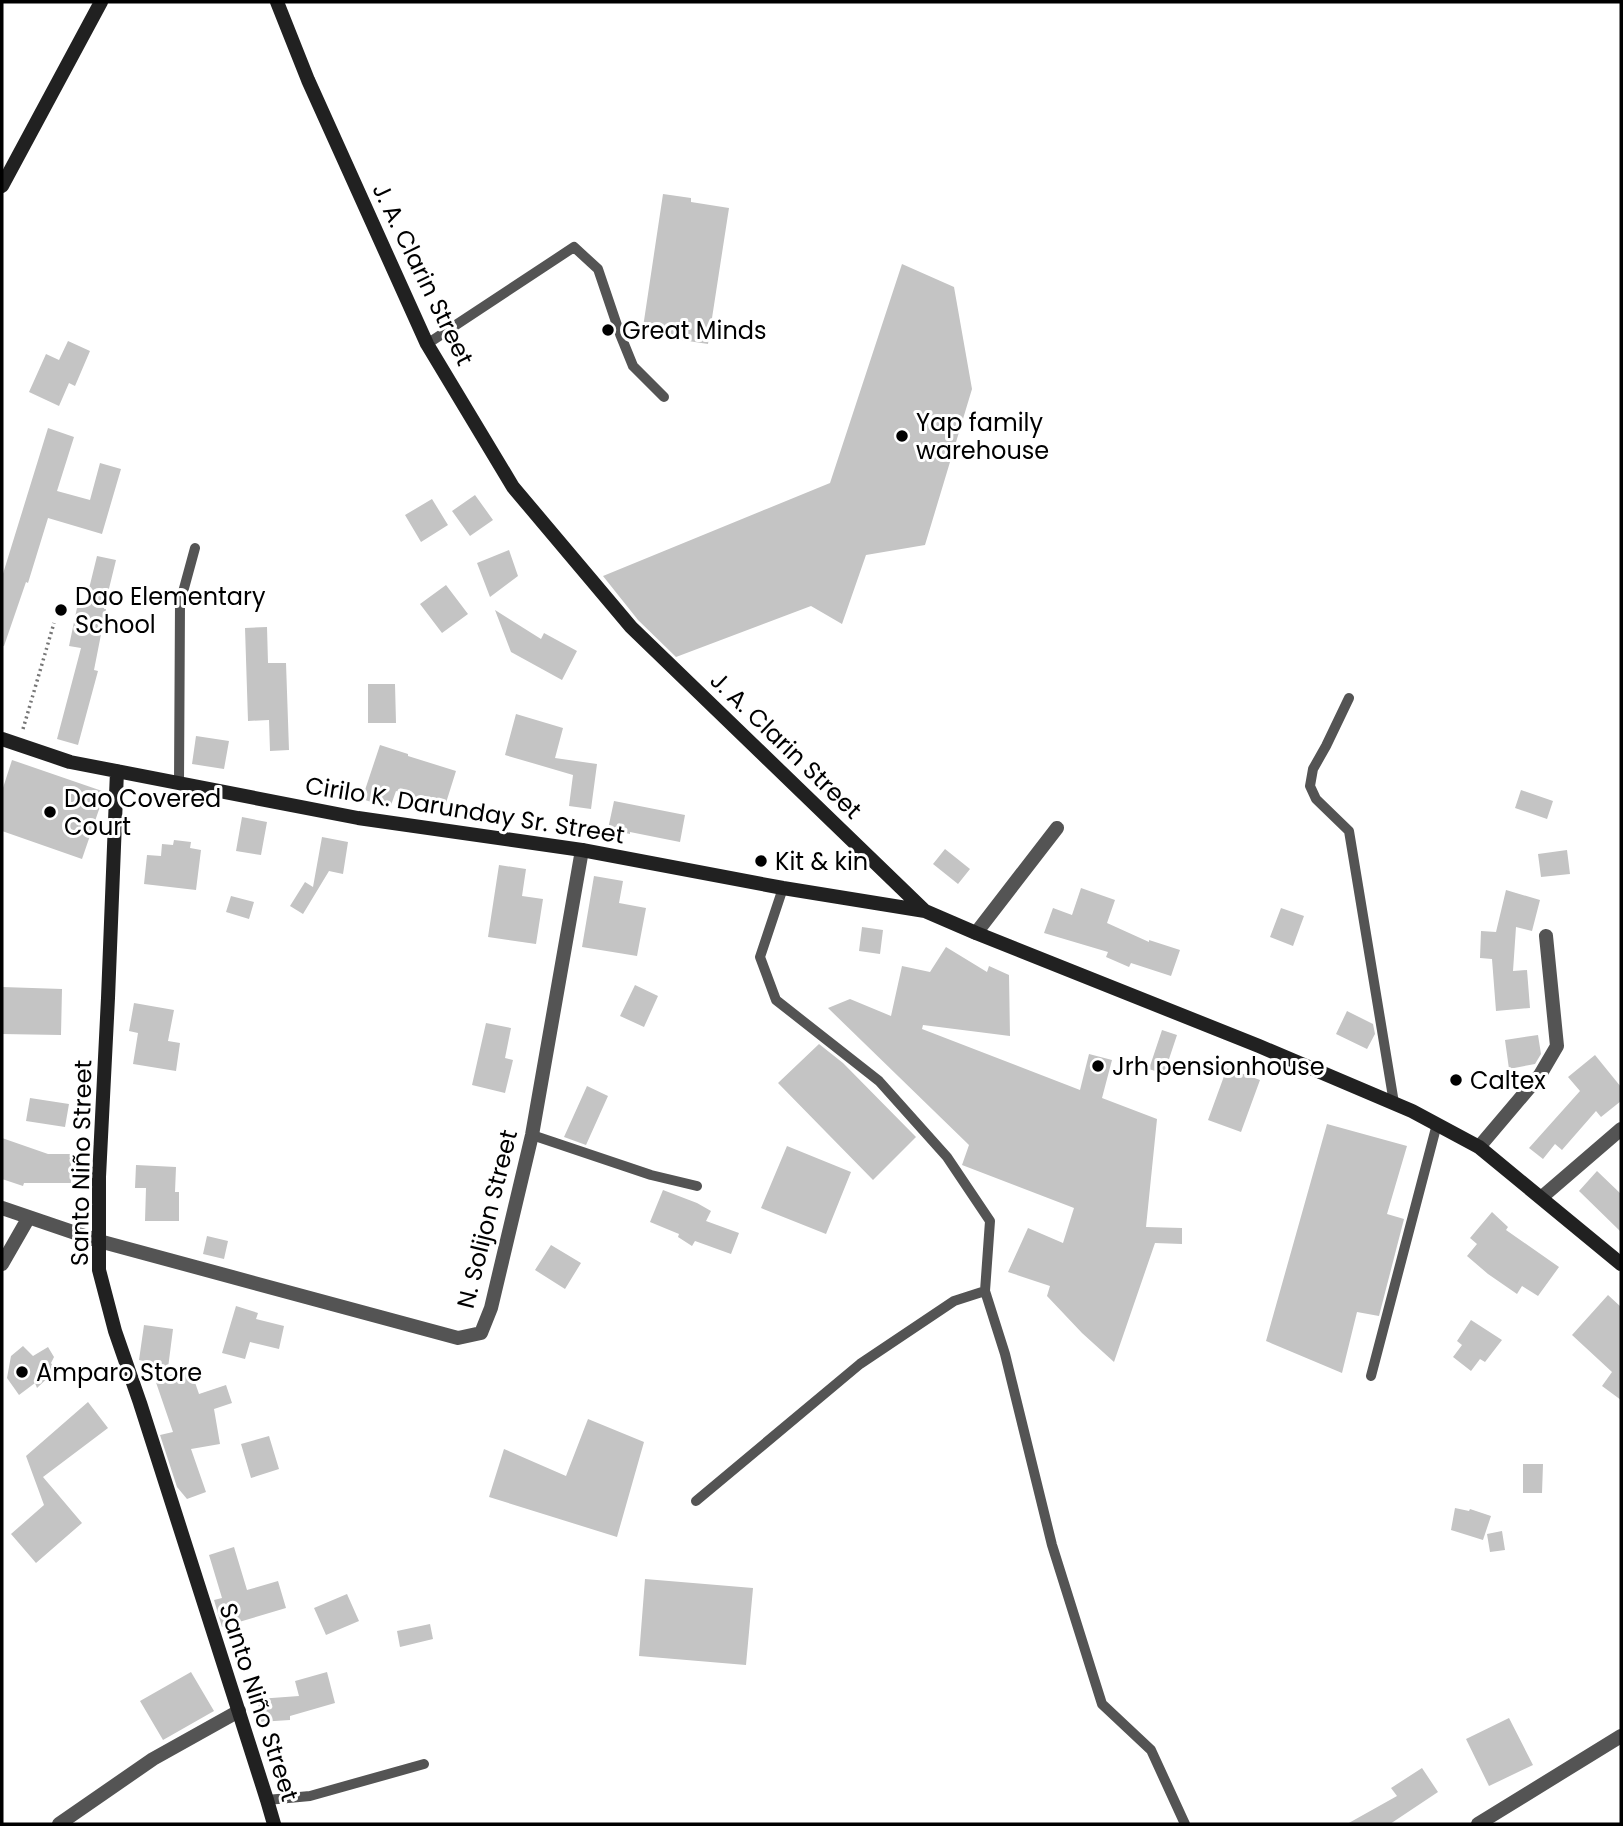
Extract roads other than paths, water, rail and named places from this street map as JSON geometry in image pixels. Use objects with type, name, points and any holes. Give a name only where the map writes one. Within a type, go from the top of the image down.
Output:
[{"type":"main road","points":[[2,186],[101,2]]},
{"type":"main road","name":"J. A. Clarin Street","points":[[277,2],[308,80],[427,344],[513,487],[631,627],[925,911],[1247,1041],[1437,1124],[1479,1147],[1619,1258]]},
{"type":"main road","name":"Cirilo K. Darunday Sr. Street","points":[[2,739],[70,762],[358,818],[582,850],[783,888],[925,911]]},
{"type":"main road","name":"Santo Niño Street","points":[[117,771],[99,1177],[99,1270],[115,1331],[274,1824]]},
{"type":"street","points":[[976,933],[1056,828]]},
{"type":"street","name":"N. Solijon Street","points":[[99,1241],[458,1338],[481,1333],[491,1308],[532,1135],[582,850]]},
{"type":"street","points":[[1479,1147],[1540,1075],[1557,1046],[1546,936]]},
{"type":"street","points":[[1542,1197],[1621,1129]]},
{"type":"street","points":[[2,1208],[99,1241]]},
{"type":"street","points":[[2,1264],[29,1217]]},
{"type":"street","points":[[58,1824],[153,1759],[239,1711]]},
{"type":"street","points":[[1478,1824],[1621,1736]]},
{"type":"lane","points":[[427,344],[573,247],[598,269],[633,366],[664,397]]},
{"type":"lane","points":[[180,783],[180,603],[195,548]]},
{"type":"lane","points":[[1349,698],[1313,769],[1310,786],[1316,800],[1349,831],[1394,1103]]},
{"type":"lane","points":[[783,888],[760,957],[776,1000],[879,1081],[947,1157],[990,1221],[985,1291],[1004,1354],[1052,1545],[1102,1704],[1151,1750],[1185,1824]]},
{"type":"lane","points":[[1371,1377],[1437,1124]]},
{"type":"lane","points":[[532,1135],[651,1175],[697,1185]]},
{"type":"lane","points":[[696,1501],[860,1364],[954,1301],[985,1291]]},
{"type":"lane","points":[[267,1800],[310,1796],[424,1764]]},
{"type":"place","name":"Great Minds","points":[[608,330]]},
{"type":"place","name":"Yap family warehouse","points":[[902,436]]},
{"type":"place","name":"Dao Elementary School","points":[[61,610]]},
{"type":"place","name":"Dao Covered Court","points":[[50,812]]},
{"type":"place","name":"Kit & kin","points":[[761,861]]},
{"type":"place","name":"Jrh pensionhouse","points":[[1098,1066]]},
{"type":"place","name":"Caltex","points":[[1456,1080]]},
{"type":"place","name":"Amparo Store","points":[[22,1372]]}]
